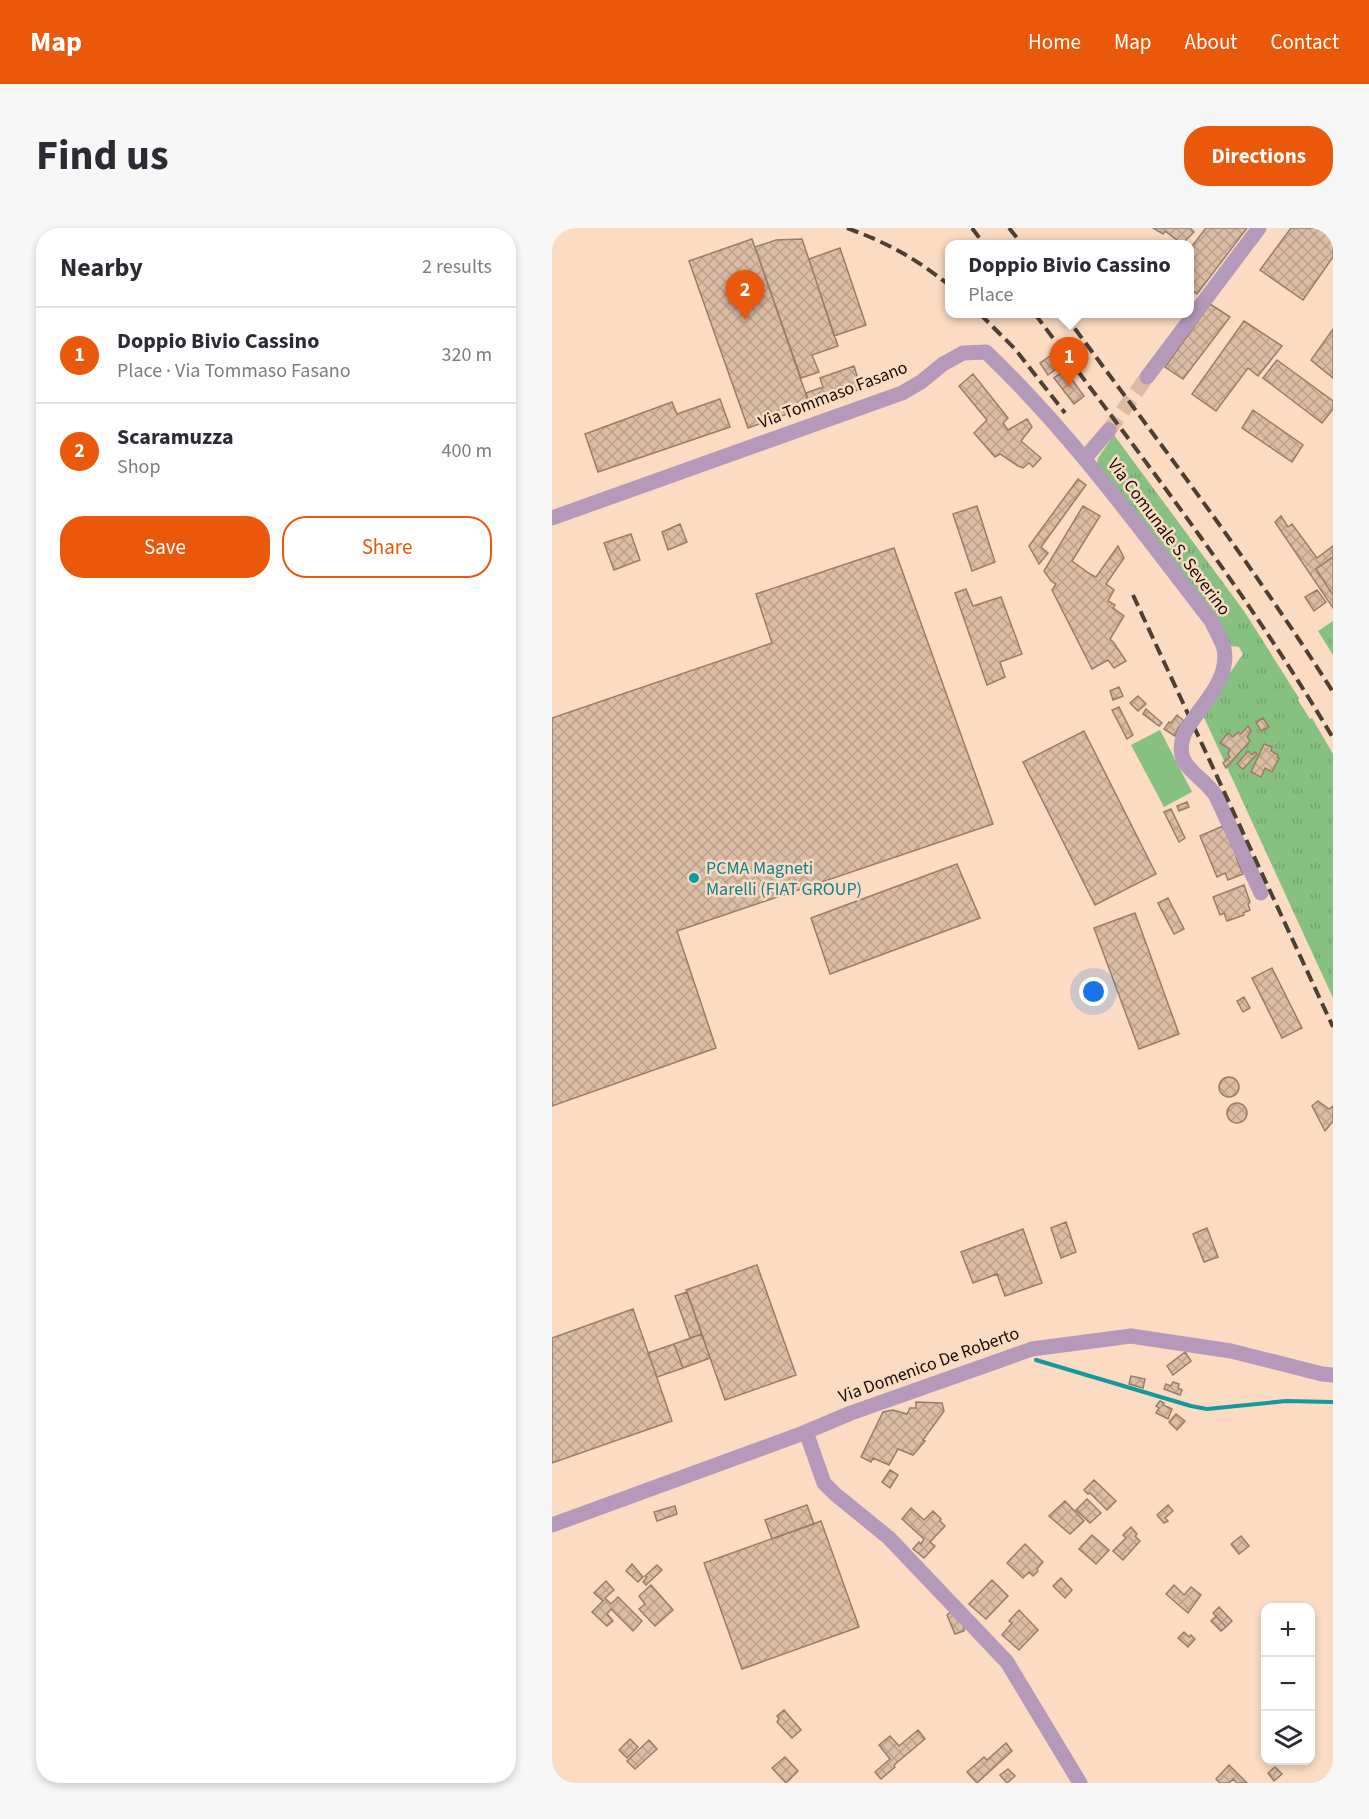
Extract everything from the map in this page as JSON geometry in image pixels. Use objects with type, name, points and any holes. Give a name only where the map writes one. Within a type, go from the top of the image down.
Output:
[{"type":"street","points":[[1194,314],[1258,228]]},
{"type":"street","points":[[1147,377],[1191,318]]},
{"type":"street","name":"Via Tommaso Fasano","points":[[552,518],[902,393],[963,353],[986,352],[1085,458]]},
{"type":"street","points":[[1085,458],[1109,430]]},
{"type":"street","name":"Via Comunale S. Severino","points":[[1085,458],[1212,622],[1224,649],[1224,663],[1217,686],[1186,730],[1181,748],[1191,771],[1211,788],[1216,796],[1261,893]]},
{"type":"street","name":"Via Domenico De Roberto","points":[[552,1525],[806,1432],[851,1413],[1032,1349],[1131,1336],[1231,1352],[1333,1375]]},
{"type":"street","points":[[806,1432],[824,1483],[834,1494],[889,1538],[1007,1662],[1080,1783]]},
{"type":"green space","points":[[1114,435],[1244,611],[1333,754],[1333,998],[1202,713],[1243,654],[1239,647],[1231,646],[1097,464],[1098,458]]},
{"type":"green space","points":[[1333,621],[1333,655],[1318,631]]},
{"type":"green space","points":[[1160,730],[1192,792],[1164,807],[1131,745]]},
{"type":"building","points":[[1153,228],[1190,228],[1194,232],[1186,240],[1177,240],[1165,231],[1163,234]]},
{"type":"building","points":[[1206,228],[1247,228],[1197,294],[1194,292],[1194,244]]},
{"type":"building","points":[[1291,228],[1333,228],[1333,257],[1303,300],[1260,270]]},
{"type":"building","points":[[752,239],[810,406],[748,428],[689,261]]},
{"type":"building","points":[[802,239],[838,346],[812,355],[819,372],[801,378],[755,247],[776,240]]},
{"type":"building","points":[[840,248],[866,325],[834,336],[809,259]]},
{"type":"building","points":[[1210,304],[1230,317],[1183,379],[1165,367]]},
{"type":"building","points":[[1244,321],[1282,346],[1258,376],[1248,368],[1216,411],[1192,394]]},
{"type":"building","points":[[1333,329],[1333,378],[1311,360]]},
{"type":"building","points":[[1053,354],[1061,365],[1048,375],[1040,363]]},
{"type":"building","points":[[1277,360],[1333,401],[1333,409],[1322,423],[1263,378]]},
{"type":"building","points":[[854,366],[861,389],[810,406],[806,393],[823,387],[820,378]]},
{"type":"building","points":[[1065,370],[1084,396],[1074,404],[1054,378]]},
{"type":"building","points":[[973,374],[1008,418],[1003,423],[1008,430],[1027,419],[1032,427],[1021,441],[1041,458],[1033,467],[1029,463],[1023,468],[1000,454],[995,457],[974,433],[987,420],[959,386]]},
{"type":"building","points":[[720,399],[730,427],[598,472],[585,434],[672,402],[677,414]]},
{"type":"building","points":[[1253,410],[1303,445],[1292,462],[1242,428]]},
{"type":"building","points":[[1078,479],[1086,485],[1041,547],[1048,553],[1039,564],[1029,546]]},
{"type":"building","points":[[977,506],[995,562],[972,571],[953,514]]},
{"type":"building","points":[[1083,506],[1100,516],[1072,561],[1096,577],[1118,546],[1124,558],[1106,584],[1114,590],[1108,601],[1115,605],[1113,608],[1124,616],[1110,639],[1126,661],[1114,668],[1108,660],[1092,669],[1052,590],[1056,584],[1044,571]]},
{"type":"building","points":[[1281,516],[1288,527],[1292,524],[1317,558],[1333,546],[1333,557],[1316,569],[1333,595],[1333,608],[1275,522]]},
{"type":"building","points":[[680,524],[687,542],[668,550],[662,532]]},
{"type":"building","points":[[631,534],[640,560],[614,570],[604,543]]},
{"type":"building","name":"PCMA Magneti Marelli (FIAT GROUP)","points":[[894,548],[993,824],[677,931],[716,1048],[552,1106],[552,718],[772,643],[756,594]]},
{"type":"building","points":[[1333,557],[1333,595],[1316,569]]},
{"type":"building","points":[[966,589],[973,606],[1001,597],[1022,654],[1000,662],[1005,677],[987,685],[955,593]]},
{"type":"building","points":[[1317,590],[1326,602],[1314,611],[1305,597]]},
{"type":"building","points":[[1119,687],[1123,696],[1113,700],[1110,691]]},
{"type":"building","points":[[1138,696],[1146,704],[1138,711],[1130,703]]},
{"type":"building","points":[[1119,707],[1133,735],[1127,739],[1112,710]]},
{"type":"building","points":[[1146,709],[1162,723],[1159,726],[1143,714]]},
{"type":"building","points":[[1177,715],[1184,721],[1175,736],[1164,729]]},
{"type":"building","points":[[1263,718],[1269,727],[1261,731],[1256,722]]},
{"type":"building","points":[[1248,726],[1251,731],[1247,737],[1250,741],[1226,768],[1223,763],[1230,757],[1228,754],[1230,749],[1220,743],[1228,733],[1233,737],[1238,732],[1241,734]]},
{"type":"building","points":[[1084,731],[1156,874],[1095,905],[1023,762]]},
{"type":"building","points":[[1264,744],[1272,747],[1271,751],[1279,758],[1272,772],[1265,768],[1261,777],[1251,772]]},
{"type":"building","points":[[1248,751],[1252,755],[1255,752],[1257,754],[1243,769],[1237,764]]},
{"type":"building","points":[[1187,802],[1189,807],[1179,811],[1177,806]]},
{"type":"building","points":[[1171,809],[1185,838],[1179,842],[1164,812]]},
{"type":"building","points":[[1223,826],[1243,874],[1228,880],[1225,873],[1217,877],[1200,836]]},
{"type":"building","points":[[957,864],[980,918],[830,974],[811,918]]},
{"type":"building","points":[[1244,885],[1250,902],[1248,904],[1250,910],[1243,913],[1244,915],[1227,921],[1224,913],[1220,915],[1213,897]]},
{"type":"building","points":[[1168,898],[1184,929],[1174,934],[1158,903]]},
{"type":"building","points":[[1135,913],[1179,1034],[1139,1049],[1094,928]]},
{"type":"building","points":[[1272,968],[1302,1028],[1282,1038],[1252,978]]},
{"type":"building","points":[[1244,997],[1250,1008],[1243,1012],[1237,1001]]},
{"type":"building","points":[[1229,1077],[1236,1080],[1239,1087],[1236,1094],[1229,1097],[1222,1094],[1219,1087],[1222,1080]]},
{"type":"building","points":[[1318,1101],[1329,1109],[1333,1106],[1333,1121],[1325,1131],[1312,1106]]},
{"type":"building","points":[[1237,1103],[1244,1106],[1247,1113],[1244,1120],[1237,1123],[1230,1120],[1227,1113],[1230,1106]]},
{"type":"building","points":[[1066,1222],[1076,1252],[1061,1258],[1051,1228]]},
{"type":"building","points":[[1207,1228],[1218,1257],[1204,1262],[1193,1234]]},
{"type":"building","points":[[1023,1229],[1042,1283],[1005,1296],[997,1274],[973,1283],[961,1252]]},
{"type":"building","points":[[757,1265],[796,1375],[725,1400],[686,1290]]},
{"type":"building","points":[[687,1292],[702,1334],[690,1338],[675,1296]]},
{"type":"building","points":[[633,1309],[672,1421],[552,1463],[552,1338]]},
{"type":"building","points":[[702,1334],[710,1358],[683,1368],[674,1344]]},
{"type":"building","points":[[674,1344],[683,1368],[657,1377],[648,1353]]},
{"type":"building","points":[[1185,1352],[1191,1361],[1173,1375],[1167,1366]]},
{"type":"building","points":[[1131,1376],[1145,1379],[1143,1388],[1129,1384]]},
{"type":"building","points":[[1173,1382],[1179,1384],[1178,1388],[1182,1390],[1180,1395],[1164,1389],[1166,1384],[1171,1386]]},
{"type":"building","points":[[1160,1401],[1172,1409],[1168,1419],[1156,1413],[1159,1408],[1156,1406]]},
{"type":"building","points":[[916,1402],[942,1403],[944,1411],[913,1455],[898,1449],[889,1465],[873,1458],[871,1462],[861,1457],[883,1412],[893,1410],[907,1414],[910,1408],[916,1408]]},
{"type":"building","points":[[1176,1414],[1185,1421],[1177,1430],[1169,1422]]},
{"type":"building","points":[[890,1470],[898,1475],[890,1488],[882,1482]]},
{"type":"building","points":[[1094,1480],[1116,1501],[1107,1510],[1084,1490]]},
{"type":"building","points":[[1087,1499],[1101,1513],[1090,1523],[1076,1510]]},
{"type":"building","points":[[1065,1501],[1084,1521],[1070,1534],[1049,1516]]},
{"type":"building","points":[[807,1505],[814,1524],[772,1539],[765,1520]]},
{"type":"building","points":[[1168,1505],[1173,1511],[1165,1518],[1168,1521],[1164,1523],[1157,1515]]},
{"type":"building","points":[[675,1506],[677,1514],[657,1521],[654,1512]]},
{"type":"building","points":[[911,1508],[924,1520],[933,1511],[945,1526],[930,1542],[935,1546],[924,1558],[913,1549],[924,1539],[902,1519]]},
{"type":"building","points":[[821,1521],[859,1627],[742,1669],[704,1563]]},
{"type":"building","points":[[1131,1527],[1140,1541],[1123,1560],[1113,1551],[1126,1538],[1123,1535]]},
{"type":"building","points":[[1092,1535],[1109,1550],[1096,1564],[1079,1549]]},
{"type":"building","points":[[1241,1536],[1249,1546],[1239,1554],[1231,1544]]},
{"type":"building","points":[[1025,1544],[1043,1562],[1033,1576],[1029,1572],[1023,1578],[1007,1563]]},
{"type":"building","points":[[632,1564],[643,1577],[638,1582],[626,1571]]},
{"type":"building","points":[[657,1565],[662,1570],[646,1585],[643,1582],[647,1577],[645,1576]]},
{"type":"building","points":[[1061,1578],[1072,1590],[1065,1598],[1053,1586]]},
{"type":"building","points":[[992,1580],[1008,1596],[986,1619],[969,1604]]},
{"type":"building","points":[[606,1581],[614,1590],[605,1598],[611,1604],[618,1597],[642,1621],[633,1631],[611,1609],[607,1614],[613,1621],[607,1626],[592,1612],[603,1601],[594,1593]]},
{"type":"building","points":[[651,1585],[673,1610],[655,1626],[639,1609],[645,1604],[639,1596]]},
{"type":"building","points":[[1174,1585],[1184,1595],[1191,1587],[1201,1595],[1188,1613],[1166,1594]]},
{"type":"building","points":[[1219,1607],[1232,1621],[1226,1627],[1213,1613]]},
{"type":"building","points":[[1019,1610],[1038,1630],[1019,1650],[1002,1635],[1012,1623],[1009,1621]]},
{"type":"building","points":[[952,1611],[964,1623],[964,1631],[955,1634],[947,1615]]},
{"type":"building","points":[[1216,1616],[1226,1627],[1221,1631],[1211,1621]]},
{"type":"building","points":[[1184,1632],[1195,1639],[1188,1647],[1178,1638]]},
{"type":"building","points":[[784,1710],[801,1730],[792,1738],[777,1722],[779,1719],[777,1716]]},
{"type":"building","points":[[918,1730],[925,1739],[881,1779],[875,1772],[890,1759],[879,1745],[890,1736],[899,1746]]},
{"type":"building","points":[[630,1739],[638,1747],[627,1758],[619,1750]]},
{"type":"building","points":[[649,1740],[657,1749],[635,1769],[627,1761]]},
{"type":"building","points":[[1006,1743],[1012,1751],[977,1783],[967,1772],[984,1757],[987,1760]]},
{"type":"building","points":[[785,1757],[798,1771],[786,1783],[772,1768]]},
{"type":"building","points":[[1229,1765],[1247,1783],[1237,1783],[1233,1779],[1229,1783],[1220,1783],[1216,1779]]},
{"type":"building","points":[[1275,1767],[1282,1774],[1274,1781],[1268,1773]]},
{"type":"building","points":[[1008,1769],[1015,1776],[1007,1783],[1000,1775]]},
{"type":"waterway","points":[[1036,1360],[1207,1409],[1286,1401],[1333,1402]]},
{"type":"tunnel","points":[[1109,430],[1147,377]]},
{"type":"railway","points":[[847,228],[901,252],[945,282]]},
{"type":"railway","points":[[972,228],[981,240]]},
{"type":"railway","points":[[1009,228],[1019,240]]},
{"type":"railway","points":[[984,318],[1015,349],[1065,413]]},
{"type":"railway","points":[[1038,318],[1227,575],[1264,628],[1333,738]]},
{"type":"railway","points":[[1067,318],[1236,548],[1333,692]]},
{"type":"railway","points":[[1133,595],[1333,1027]]},
{"type":"place","name":"Scaramuzza","points":[[745,320]]},
{"type":"place","name":"Doppio Bivio Cassino","points":[[1069,387]]},
{"type":"place","name":"PCMA Magneti Marelli (FIAT GROUP)","points":[[694,878]]}]
